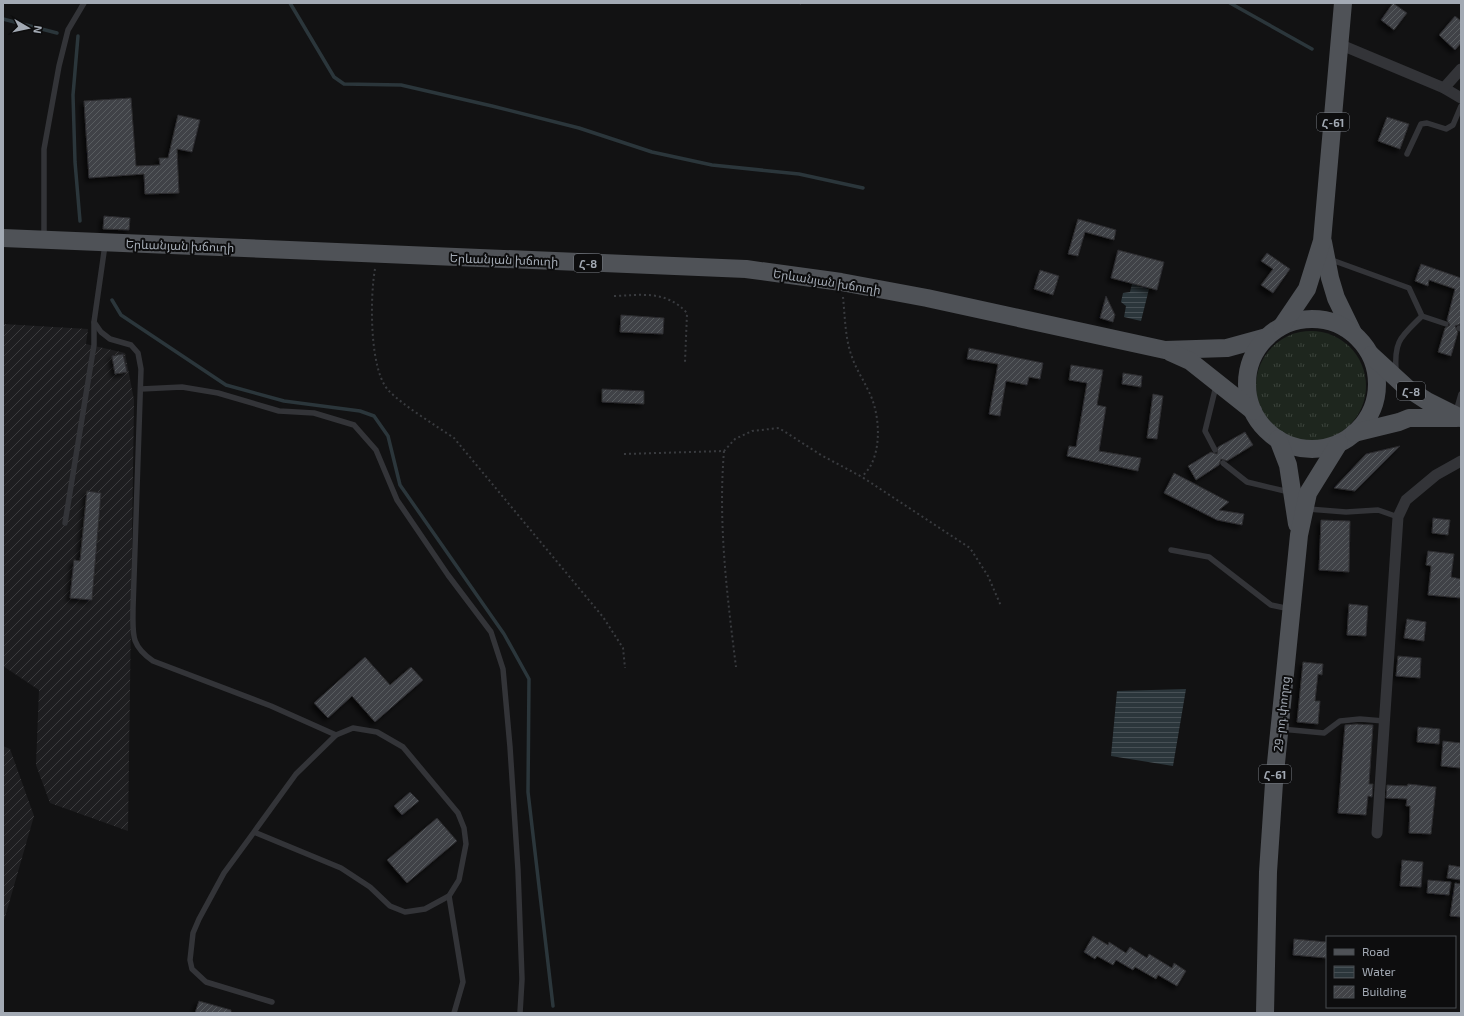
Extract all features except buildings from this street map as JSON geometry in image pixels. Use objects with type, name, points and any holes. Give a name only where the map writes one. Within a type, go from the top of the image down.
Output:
[{"type":"main road","name":"Հ-61","points":[[1282,326],[1307,289],[1322,241],[1343,3]]},
{"type":"main road","name":"Երևանյան խճուղի","points":[[3,238],[746,269],[841,282],[926,298],[1166,350],[1190,361],[1253,411]]},
{"type":"main road","name":"Հ-61","points":[[1322,241],[1336,298],[1355,335]]},
{"type":"main road","points":[[1310,319],[1336,323],[1355,335],[1369,354],[1376,371],[1377,386],[1375,399],[1365,421],[1354,433],[1339,443],[1327,447],[1308,448],[1290,445],[1278,439],[1263,427],[1253,411],[1247,389],[1247,378],[1254,355],[1267,337],[1282,326],[1298,320],[1310,319]]},
{"type":"main road","name":"Երևանյան խճուղի","points":[[1166,350],[1227,348],[1267,337]]},
{"type":"main road","name":"Հ-8","points":[[1369,354],[1407,388],[1427,401],[1461,418]]},
{"type":"main road","points":[[1354,433],[1400,422],[1409,418],[1461,418]]},
{"type":"main road","name":"29-րդ փողոց","points":[[1278,439],[1288,465],[1299,535]]},
{"type":"main road","name":"29-րդ փողոց","points":[[1265,1013],[1268,872],[1279,729],[1299,535],[1308,492],[1339,443]]},
{"type":"street","points":[[1339,44],[1444,88],[1461,98]]},
{"type":"street","points":[[1444,88],[1461,69]]},
{"type":"street","points":[[1377,833],[1398,517],[1406,500],[1436,475],[1461,461]]},
{"type":"lane","points":[[44,240],[44,149],[59,66],[68,30],[84,3]]},
{"type":"lane","points":[[1407,154],[1421,124],[1427,123],[1446,129],[1453,125],[1461,106]]},
{"type":"lane","points":[[65,523],[94,345],[94,322],[105,242]]},
{"type":"lane","points":[[1327,258],[1408,288],[1422,316],[1446,324]]},
{"type":"lane","points":[[1396,377],[1396,348],[1401,337],[1422,316]]},
{"type":"lane","points":[[94,322],[101,332],[110,339],[131,345],[138,353],[141,369],[133,620],[134,640],[141,653],[153,661],[271,706],[336,735]]},
{"type":"lane","points":[[1215,450],[1205,431],[1216,381]]},
{"type":"lane","points":[[141,388],[182,387],[218,393],[279,411],[314,413],[354,425],[376,450],[397,500],[448,575],[491,632],[503,669],[510,747],[519,886],[522,979],[520,1013]]},
{"type":"lane","points":[[1461,394],[1457,408],[1461,418]]},
{"type":"lane","points":[[1223,463],[1247,482],[1293,493]]},
{"type":"lane","points":[[1305,509],[1346,512],[1378,510],[1398,517]]},
{"type":"lane","points":[[1171,550],[1209,557],[1271,605],[1292,609]]},
{"type":"lane","points":[[1279,729],[1324,733],[1340,721],[1360,719],[1384,721]]},
{"type":"lane","points":[[254,832],[341,868],[370,887],[390,906],[405,912],[425,909],[449,896],[459,880],[466,844],[464,828],[458,813],[403,747],[377,732],[353,728],[336,735],[296,774],[224,873],[193,934],[190,960],[192,969],[206,982],[272,1002]]},
{"type":"lane","points":[[449,896],[463,982],[454,1013]]},
{"type":"path","points":[[377,254],[373,280],[372,322],[377,369],[388,391],[428,421],[454,438],[603,617],[623,648],[625,668]]},
{"type":"path","points":[[841,282],[851,356],[869,391],[875,412],[877,433],[876,451],[871,465],[862,477]]},
{"type":"path","points":[[614,296],[641,295],[663,297],[677,302],[687,313],[685,362]]},
{"type":"path","points":[[736,667],[725,575],[721,481],[724,451],[734,439],[752,431],[779,428],[822,456],[862,477],[970,548],[988,576],[1001,606]]},
{"type":"path","points":[[624,454],[724,451]]},
{"type":"shaded area","points":[[3,324],[88,329],[86,344],[125,353],[134,400],[128,831],[50,803],[36,765],[39,690],[3,666]]},
{"type":"shaded area","points":[[3,746],[10,749],[34,816],[3,924]]},
{"type":"green space","points":[[1311,331],[1322,332],[1332,336],[1350,347],[1361,365],[1365,375],[1365,397],[1361,407],[1350,425],[1332,436],[1322,440],[1311,441],[1300,440],[1290,436],[1272,425],[1261,407],[1257,397],[1256,386],[1257,375],[1261,365],[1272,347],[1290,336],[1300,332]]},
{"type":"water","points":[[1132,284],[1149,289],[1141,321],[1124,317],[1126,306],[1121,302],[1123,293],[1130,292]]},
{"type":"water","points":[[1186,689],[1173,766],[1111,756],[1117,691]]},
{"type":"waterway","points":[[290,3],[334,77],[344,84],[401,85],[579,128],[652,152],[712,165],[799,174],[863,188]]},
{"type":"waterway","points":[[1230,3],[1312,49]]},
{"type":"waterway","points":[[3,19],[57,33]]},
{"type":"waterway","points":[[78,36],[73,95],[75,162],[80,221]]},
{"type":"waterway","points":[[112,300],[121,315],[226,385],[284,401],[360,411],[374,416],[388,436],[400,485],[504,634],[529,679],[528,792],[553,1006]]}]
